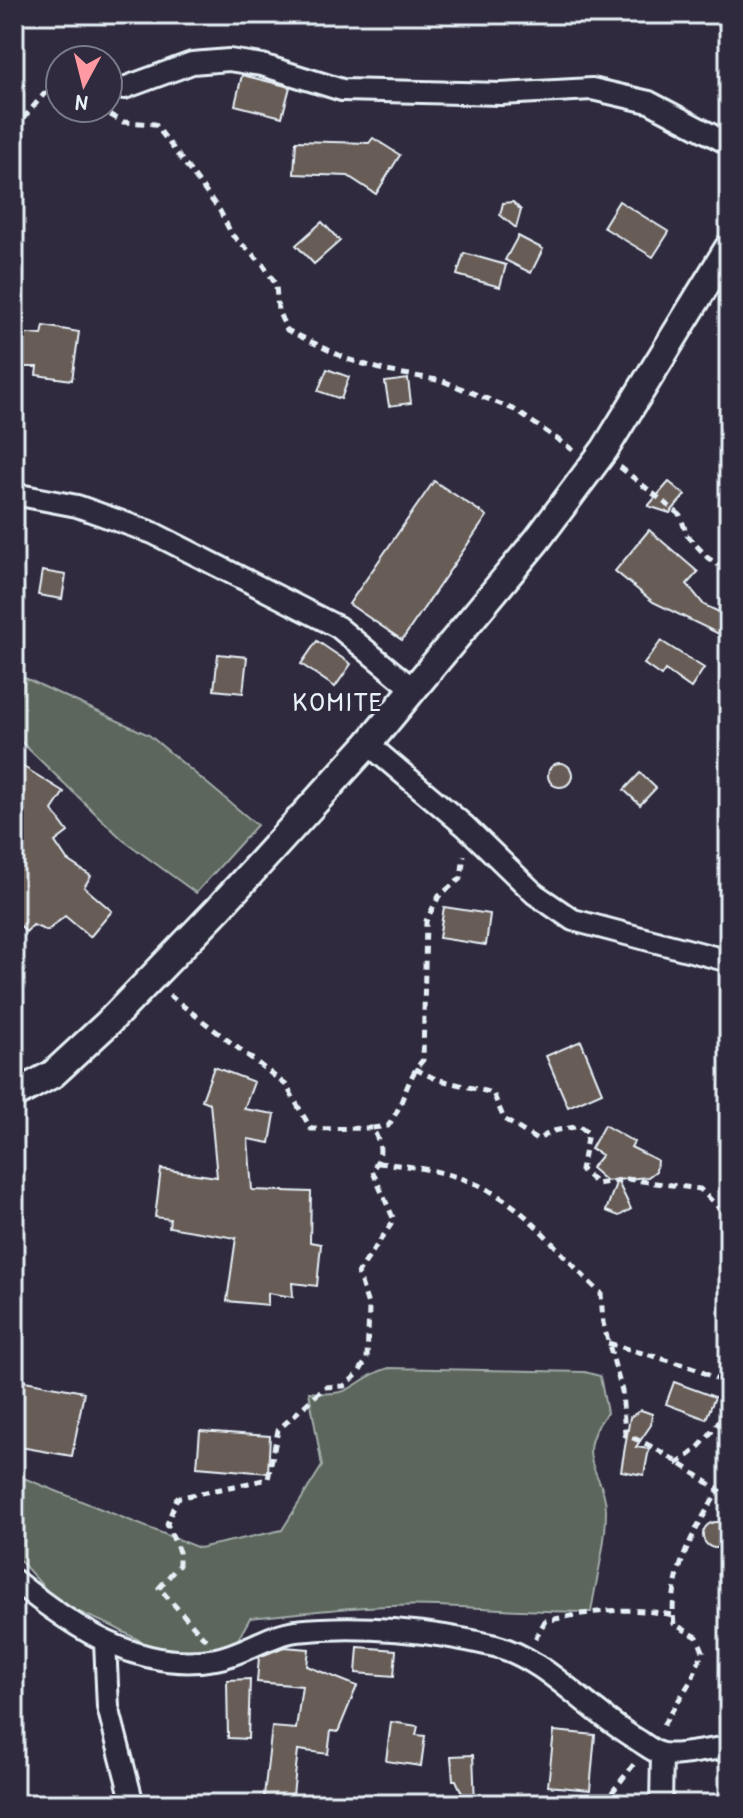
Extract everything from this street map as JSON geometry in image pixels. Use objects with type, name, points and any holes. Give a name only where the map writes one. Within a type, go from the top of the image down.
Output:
[{"type":"street","points":[[124,88],[192,63],[229,60],[262,65],[342,90],[501,94],[592,89],[649,102],[729,144]]},
{"type":"street","points":[[14,1095],[53,1074],[154,978],[368,744],[537,540],[599,456],[729,247]]},
{"type":"street","points":[[14,494],[77,506],[178,545],[338,627],[412,688]]},
{"type":"street","points":[[368,744],[465,826],[535,894],[573,920],[729,961]]},
{"type":"street","points":[[14,1580],[57,1616],[105,1642],[178,1663],[217,1659],[259,1640],[295,1631],[376,1629],[497,1646],[525,1657],[548,1672],[605,1721],[656,1750],[729,1748]]},
{"type":"street","points":[[105,1642],[108,1707],[133,1804]]},
{"type":"street","points":[[656,1750],[661,1804]]},
{"type":"path","points":[[14,129],[44,94]]},
{"type":"path","points":[[124,122],[155,124],[220,211],[232,235],[263,264],[276,285],[278,311],[287,330],[347,359],[387,371],[443,381],[515,410],[624,471],[680,515],[687,535],[708,558],[729,572]]},
{"type":"path","points":[[154,978],[179,1006],[286,1085],[311,1129],[388,1126],[399,1111],[415,1069],[423,1060],[426,921],[439,896],[461,878],[465,826]]},
{"type":"path","points":[[415,1069],[436,1079],[493,1093],[504,1119],[537,1140],[553,1131],[580,1126],[588,1133],[581,1170],[597,1184],[627,1179],[700,1189],[729,1218]]},
{"type":"path","points":[[217,1659],[200,1630],[159,1588],[179,1565],[179,1552],[167,1524],[177,1498],[268,1479],[278,1430],[325,1387],[344,1386],[358,1374],[367,1359],[369,1308],[358,1273],[394,1220],[372,1170],[378,1163],[381,1144],[372,1128]]},
{"type":"path","points":[[378,1163],[436,1171],[491,1191],[515,1210],[601,1293],[608,1343],[622,1391],[625,1435],[657,1446],[676,1464],[719,1490],[729,1490]]},
{"type":"path","points":[[608,1343],[694,1368],[729,1385]]},
{"type":"path","points":[[676,1464],[693,1454],[711,1436],[729,1404]]},
{"type":"path","points":[[603,1804],[656,1750],[703,1651],[697,1637],[674,1624],[672,1605],[689,1539],[719,1490]]},
{"type":"path","points":[[525,1657],[545,1621],[633,1607],[673,1615]]},
{"type":"shaded area","points":[[14,673],[149,735],[257,825],[196,893],[123,840],[14,735]]},
{"type":"shaded area","points":[[389,1368],[585,1372],[600,1376],[607,1413],[596,1429],[590,1454],[605,1498],[606,1524],[591,1612],[391,1606],[250,1618],[231,1652],[171,1657],[112,1626],[58,1603],[14,1554],[16,1475],[199,1548],[282,1530],[322,1466],[309,1392],[345,1391]]},
{"type":"building","points":[[242,75],[290,87],[282,117],[235,105]]},
{"type":"building","points":[[373,138],[400,155],[376,194],[348,176],[294,174],[296,141],[369,143]]},
{"type":"building","points":[[619,201],[669,232],[653,257],[603,227]]},
{"type":"building","points":[[513,202],[521,210],[516,228],[500,215],[503,203]]},
{"type":"building","points":[[322,222],[340,241],[314,264],[296,245]]},
{"type":"building","points":[[518,236],[543,249],[531,273],[505,260]]},
{"type":"building","points":[[464,253],[506,265],[500,287],[457,275]]},
{"type":"building","points":[[44,326],[79,332],[72,380],[36,375],[37,367],[14,367],[14,333],[42,335]]},
{"type":"building","points":[[327,369],[349,377],[341,399],[318,391]]},
{"type":"building","points":[[408,379],[411,403],[389,406],[385,382]]},
{"type":"building","points":[[434,481],[487,516],[402,640],[349,604]]},
{"type":"building","points":[[669,482],[685,495],[670,513],[648,506]]},
{"type":"building","points":[[649,530],[698,572],[687,584],[704,605],[728,616],[719,634],[653,602],[615,571]]},
{"type":"building","points":[[42,571],[66,575],[62,599],[38,595]]},
{"type":"building","points":[[317,641],[351,664],[335,687],[301,664]]},
{"type":"building","points":[[661,641],[704,668],[691,688],[665,670],[661,676],[644,664]]},
{"type":"building","points":[[218,654],[247,657],[243,693],[214,690]]},
{"type":"building","points":[[14,761],[64,792],[52,810],[68,832],[55,842],[67,860],[91,876],[84,887],[112,911],[90,937],[65,916],[47,931],[33,925],[26,932],[14,919]]},
{"type":"building","points":[[560,763],[569,766],[572,775],[569,784],[560,787],[551,784],[548,775],[551,766]]},
{"type":"building","points":[[640,773],[656,788],[640,805],[624,790]]},
{"type":"building","points":[[444,907],[490,914],[486,945],[439,938]]},
{"type":"building","points":[[581,1041],[602,1092],[568,1107],[546,1056]]},
{"type":"building","points":[[214,1067],[254,1082],[244,1109],[275,1114],[270,1143],[248,1139],[252,1190],[311,1192],[310,1242],[321,1244],[317,1286],[292,1283],[293,1297],[268,1293],[268,1305],[227,1301],[236,1238],[169,1227],[170,1219],[155,1217],[161,1169],[217,1177],[210,1103],[202,1100]]},
{"type":"building","points":[[604,1125],[634,1142],[631,1147],[657,1160],[656,1171],[648,1177],[606,1181],[591,1168],[602,1155],[591,1149]]},
{"type":"building","points":[[617,1180],[631,1209],[619,1216],[606,1211]]},
{"type":"building","points":[[14,1379],[84,1392],[72,1456],[14,1446]]},
{"type":"building","points":[[674,1382],[715,1397],[706,1419],[666,1404]]},
{"type":"building","points":[[641,1410],[652,1414],[651,1425],[636,1447],[649,1449],[644,1475],[621,1471],[630,1417]]},
{"type":"building","points":[[200,1431],[270,1436],[268,1473],[197,1467]]},
{"type":"building","points":[[716,1522],[725,1526],[729,1535],[725,1544],[716,1548],[707,1544],[703,1535],[707,1526]]},
{"type":"building","points":[[284,1647],[309,1649],[307,1666],[357,1686],[338,1732],[331,1731],[328,1754],[298,1750],[292,1804],[263,1804],[272,1727],[296,1729],[302,1686],[257,1682],[259,1657]]},
{"type":"building","points":[[358,1647],[396,1650],[394,1676],[356,1673]]},
{"type":"building","points":[[250,1679],[248,1739],[228,1738],[227,1680]]},
{"type":"building","points":[[391,1722],[418,1726],[416,1735],[425,1736],[421,1766],[386,1761]]},
{"type":"building","points":[[554,1731],[595,1735],[590,1790],[548,1786]]},
{"type":"building","points":[[473,1755],[475,1804],[467,1804],[456,1780],[453,1780],[451,1756]]},
{"type":"district","name":"KOMITE","points":[[338,701]]}]
